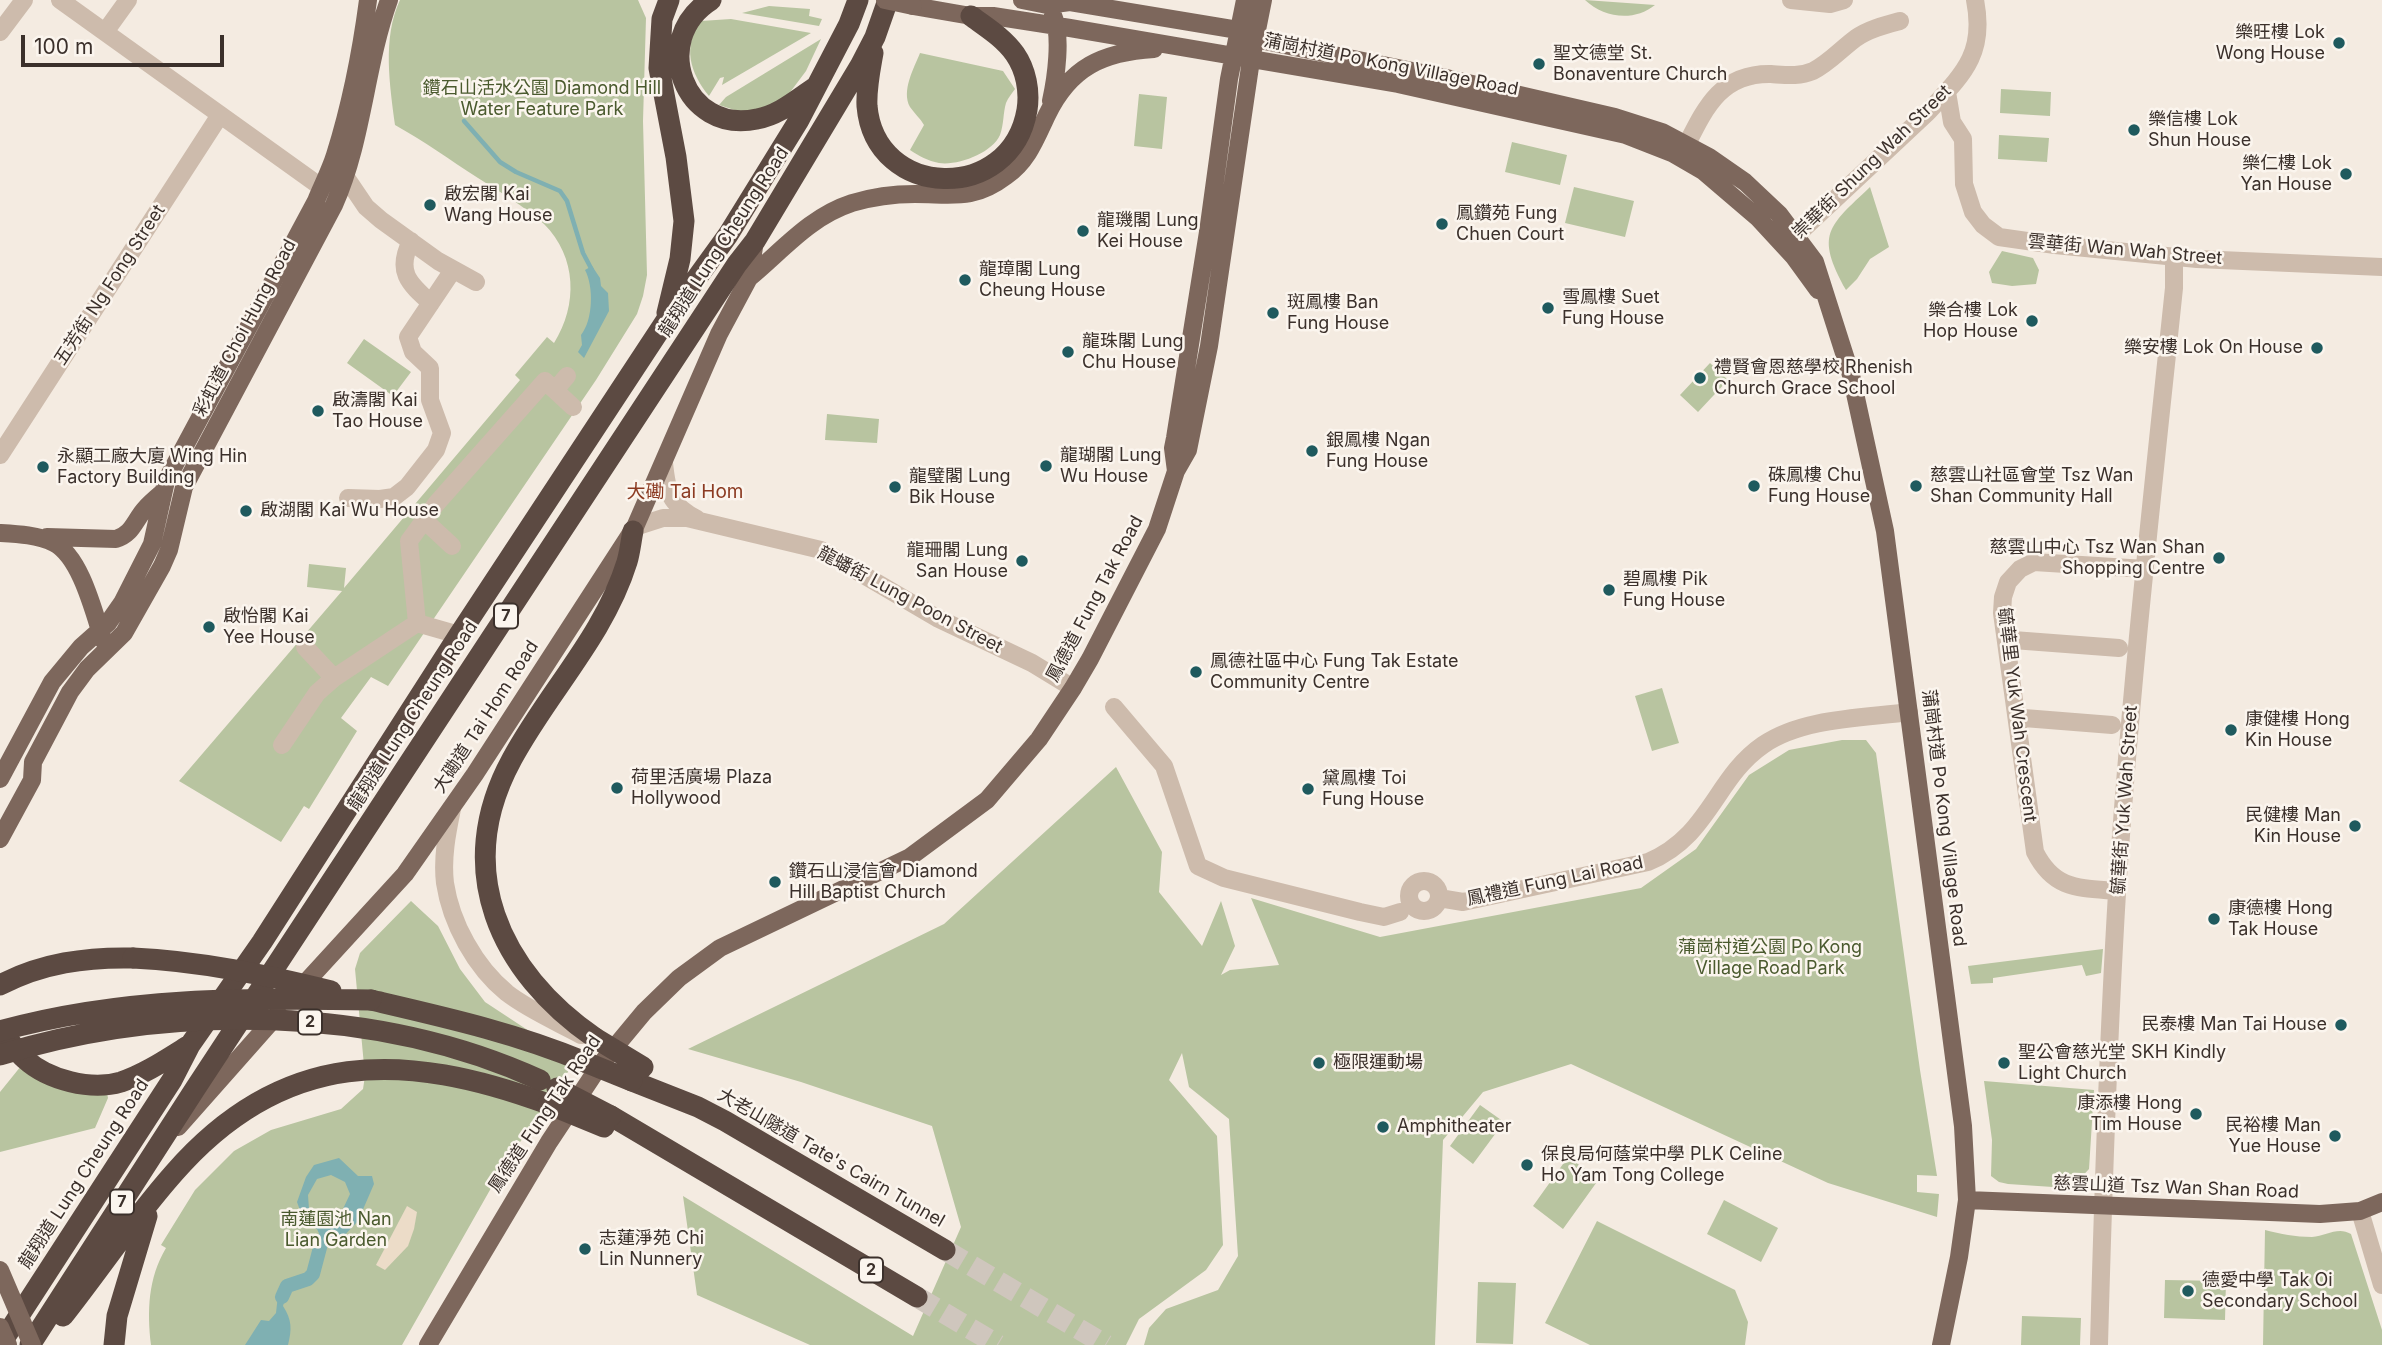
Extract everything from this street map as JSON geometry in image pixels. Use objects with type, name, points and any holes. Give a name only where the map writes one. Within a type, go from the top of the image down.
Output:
[{"type":"highway","points":[[712,0],[688,22],[679,48],[683,82],[700,105],[726,119],[754,120],[775,114],[814,87]]},
{"type":"highway","name":"龍翔道 Lung Cheung Road","points":[[0,1345],[172,1080],[190,1045],[262,942],[459,635],[665,322],[728,235],[799,120],[849,24],[858,0]]},
{"type":"highway","name":"龍翔道 Lung Cheung Road","points":[[31,1345],[724,284],[755,242],[818,139],[875,37],[887,0]]},
{"type":"highway","points":[[662,6],[659,68],[676,157],[684,221],[680,259],[665,322]]},
{"type":"highway","points":[[875,37],[867,105],[877,139],[898,163],[916,174],[940,179],[962,178],[990,168],[1006,155],[1018,138],[1028,105],[1024,74],[1015,54],[1002,39],[971,16]]},
{"type":"highway","points":[[634,529],[627,562],[604,613],[580,656],[521,744],[504,776],[488,834],[488,889],[493,914],[501,934],[534,985],[558,1009],[638,1074]]},
{"type":"highway","points":[[0,985],[39,968],[66,962],[133,958],[223,968],[371,1000]]},
{"type":"highway","name":"2","points":[[0,1030],[90,1012],[173,1001],[247,998],[371,1000],[507,1033],[638,1074]]},
{"type":"highway","name":"2","points":[[0,1055],[73,1037],[191,1021],[258,1020],[345,1026],[434,1041],[540,1080],[607,1122],[653,1140],[917,1297]]},
{"type":"highway","points":[[0,1030],[27,1061],[54,1076],[74,1082],[120,1082],[159,1065],[190,1045]]},
{"type":"highway","points":[[40,1345],[153,1198],[191,1155],[223,1125],[265,1098],[302,1083],[368,1069],[432,1072],[515,1092],[607,1122]]},
{"type":"highway","name":"大老山隧道 Tate's Cairn Tunnel","points":[[638,1074],[663,1079],[698,1107],[945,1250]]},
{"type":"highway","points":[[114,1345],[117,1316],[153,1198]]},
{"type":"main road","name":"彩虹道 Choi Hung Road","points":[[0,779],[52,682],[81,647],[115,614],[146,556],[166,481],[321,187],[334,157],[354,86],[368,0]]},
{"type":"main road","name":"彩虹道 Choi Hung Road","points":[[0,839],[32,780],[33,762],[77,681],[132,622],[162,566],[184,487],[334,205],[364,107],[379,30],[389,0]]},
{"type":"main road","name":"蒲崗村道 Po Kong Village Road","points":[[887,0],[1419,88],[1626,135],[1672,152],[1703,171],[1758,218],[1791,241]]},
{"type":"main road","name":"蒲崗村道 Po Kong Village Road","points":[[1023,0],[1047,5],[1070,2],[1238,30],[1255,39],[1442,77],[1615,117],[1662,132],[1709,156],[1745,182],[1779,214],[1791,241],[1826,302],[1840,337],[1885,531],[1963,1126],[1967,1200],[1959,1257],[1941,1345]]},
{"type":"main road","name":"鳳德道 Fung Tak Road","points":[[428,1345],[532,1169],[584,1088],[644,1012],[679,978],[720,948],[911,857],[987,800],[1039,739],[1073,688],[1157,529],[1177,471],[1188,450],[1204,373],[1242,58],[1238,30],[1245,0]]},
{"type":"main road","name":"鳳德道 Fung Tak Road","points":[[1242,58],[1255,39],[1263,0]]},
{"type":"main road","points":[[1047,5],[1057,26],[1055,85],[1047,115]]},
{"type":"main road","points":[[749,278],[813,222],[840,208],[892,195],[966,195],[996,183],[1024,160],[1065,85],[1082,70],[1098,60],[1118,53],[1177,47]]},
{"type":"main road","points":[[321,187],[332,186],[345,176]]},
{"type":"main road","name":"大磡道 Tai Hom Road","points":[[154,1154],[405,874],[452,808],[634,529],[719,334],[749,278],[755,242]]},
{"type":"main road","points":[[0,533],[116,539],[131,530],[143,511],[162,493]]},
{"type":"main road","points":[[40,537],[64,550],[72,560],[107,650]]},
{"type":"main road","points":[[0,779],[13,777],[33,762]]},
{"type":"main road","name":"慈雲山道 Tsz Wan Shan Road","points":[[1967,1200],[2320,1214],[2360,1211],[2382,1202]]},
{"type":"main road","points":[[0,1270],[31,1345]]},
{"type":"main road","points":[[0,1327],[8,1345]]},
{"type":"street","points":[[0,33],[24,0]]},
{"type":"street","points":[[60,0],[321,187]]},
{"type":"street","points":[[105,32],[128,0]]},
{"type":"street","points":[[1791,0],[1830,4],[1844,0]]},
{"type":"street","name":"崇華街 Shung Wah Street","points":[[1791,241],[1947,92],[1976,50],[1979,19],[1975,0]]},
{"type":"street","points":[[1687,144],[1707,106],[1730,84],[1755,75],[1807,73],[1863,33],[1900,21]]},
{"type":"street","name":"雲華街 Wan Wah Street","points":[[1947,92],[1952,122],[1963,139],[1964,184],[1973,212],[1983,225],[1999,237],[2055,246],[2174,257],[2382,267]]},
{"type":"street","points":[[1927,113],[1952,122]]},
{"type":"street","name":"五芳街 Ng Fong Street","points":[[0,455],[220,115]]},
{"type":"street","points":[[345,176],[366,207],[411,242],[476,282]]},
{"type":"street","points":[[411,242],[403,261],[404,273],[431,303]]},
{"type":"street","name":"毓華街 Yuk Wah Street","points":[[2099,1345],[2118,891],[2136,649],[2174,288],[2174,257]]},
{"type":"street","points":[[348,498],[394,497],[407,487],[439,445],[442,433],[430,400],[430,368],[413,352],[408,342],[411,330],[453,270]]},
{"type":"street","points":[[417,623],[409,541],[424,520],[545,381],[561,383],[573,407]]},
{"type":"street","name":"龍蟠街 Lung Poon Street","points":[[664,463],[667,490],[671,499],[700,520]]},
{"type":"street","name":"龍蟠街 Lung Poon Street","points":[[634,529],[663,518],[700,520],[821,550],[937,618],[1032,663],[1073,688]]},
{"type":"street","points":[[424,520],[452,546]]},
{"type":"street","name":"毓華里 Yuk Wah Crescent","points":[[2118,891],[2074,887],[2062,883],[2044,869],[2035,852],[2005,639],[2003,597],[2008,582],[2020,569],[2034,562],[2145,569]]},
{"type":"street","points":[[282,745],[317,693],[334,678],[417,623],[459,635]]},
{"type":"street","points":[[2013,640],[2119,648]]},
{"type":"street","points":[[305,647],[334,678]]},
{"type":"street","points":[[1114,707],[1164,766],[1198,866],[1224,878],[1360,912],[1384,917],[1400,912]]},
{"type":"street","name":"鳳禮道 Fung Lai Road","points":[[1439,898],[1463,902],[1660,858],[1683,841],[1701,821],[1743,763],[1757,749],[1774,738],[1809,726],[1909,712]]},
{"type":"street","points":[[2024,718],[2112,725]]},
{"type":"street","points":[[452,808],[445,848],[445,882],[461,933],[476,960],[508,994],[611,1052]]},
{"type":"street","points":[[2360,1211],[2382,1285]]},
{"type":"green space","name":"鑽石山活水公園 Diamond Hill Water Feature Park","points":[[400,0],[638,0],[646,18],[643,121],[647,275],[637,314],[596,380],[388,686],[371,677],[341,718],[357,731],[309,809],[304,806],[281,842],[179,781],[342,591],[307,587],[309,564],[346,568],[344,588],[520,380],[515,375],[547,337],[554,343],[562,328],[570,297],[568,266],[563,251],[544,224],[512,199],[395,125],[389,46],[394,15]]},
{"type":"green space","points":[[1585,0],[1655,5],[1638,14],[1619,16],[1601,11]]},
{"type":"green space","points":[[769,6],[810,9],[809,16],[822,19],[819,26],[742,13]]},
{"type":"green space","points":[[731,19],[811,33],[722,85],[724,77],[720,78],[709,96],[693,69],[690,50],[692,40],[701,21]]},
{"type":"green space","points":[[821,39],[806,71],[785,99],[750,115],[719,105],[726,97]]},
{"type":"green space","points":[[920,53],[1003,71],[1015,89],[1006,103],[1000,135],[982,153],[965,160],[939,163],[910,150],[924,125],[910,107],[907,94],[909,80]]},
{"type":"green space","points":[[2001,89],[2051,92],[2050,116],[2000,113]]},
{"type":"green space","points":[[1139,94],[1167,97],[1162,149],[1134,146]]},
{"type":"green space","points":[[1999,135],[2049,138],[2047,162],[1998,159]]},
{"type":"green space","points":[[1512,142],[1567,155],[1560,185],[1505,172]]},
{"type":"green space","points":[[1574,187],[1634,201],[1625,237],[1565,223]]},
{"type":"green space","points":[[1870,187],[1889,247],[1870,259],[1846,290],[1831,256],[1831,232],[1844,212]]},
{"type":"green space","points":[[2002,251],[2033,258],[2039,270],[2036,284],[2012,286],[1992,283],[1989,272]]},
{"type":"green space","points":[[364,339],[411,372],[393,396],[347,363]]},
{"type":"green space","points":[[1710,363],[1728,380],[1698,412],[1680,395]]},
{"type":"green space","points":[[827,414],[879,419],[877,443],[825,440]]},
{"type":"green space","points":[[1662,688],[1679,743],[1652,751],[1635,696]]},
{"type":"green space","name":"蒲崗村道公園 Po Kong Village Road Park","points":[[1842,740],[1866,740],[1876,753],[1937,1176],[1917,1175],[1917,1192],[1939,1194],[1937,1217],[1828,1183],[1571,1064],[1483,1092],[1443,1140],[1435,1345],[1144,1345],[1149,1328],[1166,1309],[1218,1290],[1238,1256],[1229,1119],[1189,1087],[1182,1053],[1169,1080],[1217,1136],[1223,1245],[1206,1270],[1139,1319],[1126,1345],[810,1345],[697,1295],[683,1196],[913,1336],[961,1227],[932,1126],[801,1082],[688,1049],[944,924],[1116,767],[1162,852],[1159,892],[1202,946],[1221,901],[1235,946],[1221,975],[1230,970],[1279,965],[1251,898],[1380,937],[1641,888],[1696,849],[1749,775],[1789,750]]},
{"type":"green space","name":"南蓮園池 Nan Lian Garden","points":[[411,901],[438,926],[460,969],[485,1002],[564,1054],[572,1066],[503,1167],[402,1345],[151,1345],[150,1295],[160,1259],[166,1248],[161,1245],[195,1190],[234,1151],[271,1130],[341,1109],[363,1089],[365,1076],[355,969],[360,953]]},
{"type":"green space","points":[[2103,949],[2101,973],[2086,976],[2082,965],[1993,978],[1993,983],[1971,984],[1968,966]]},
{"type":"green space","points":[[21,1066],[106,1088],[108,1098],[95,1128],[0,1152],[0,1092]]},
{"type":"green space","points":[[1984,1081],[2094,1090],[2089,1169],[2075,1184],[2068,1188],[2008,1184],[1991,1176],[1992,1140]]},
{"type":"green space","points":[[1480,1105],[1504,1122],[1473,1164],[1450,1146]]},
{"type":"green space","points":[[1568,1157],[1599,1179],[1563,1229],[1533,1206]]},
{"type":"green space","points":[[1724,1200],[1778,1228],[1761,1262],[1707,1234]]},
{"type":"green space","points":[[1597,1221],[1735,1290],[1748,1322],[1745,1345],[1590,1345],[1545,1323]]},
{"type":"green space","points":[[2265,1230],[2306,1237],[2337,1231],[2351,1234],[2382,1330],[2382,1345],[2263,1345]]},
{"type":"green space","points":[[2165,1280],[2226,1281],[2225,1320],[2164,1318]]},
{"type":"green space","points":[[1478,1282],[1516,1283],[1513,1344],[1476,1343]]},
{"type":"green space","points":[[2022,1316],[2081,1318],[2080,1345],[2021,1345]]},
{"type":"shaded area","points":[[407,1206],[417,1212],[414,1229],[408,1246],[385,1270],[376,1265]]},
{"type":"water","points":[[592,266],[600,278],[601,286],[608,293],[609,311],[584,358],[578,352],[591,303],[590,285],[585,270]]},
{"type":"water","points":[[339,1158],[358,1176],[372,1176],[374,1184],[358,1221],[340,1240],[322,1240],[317,1229],[305,1224],[297,1202],[306,1177],[314,1165]],"holes":[[[331,1175],[345,1182],[350,1194],[342,1211],[336,1216],[323,1216],[309,1209],[308,1195],[317,1179]]]},
{"type":"water","points":[[278,1295],[285,1299],[283,1306],[290,1320],[288,1345],[245,1345],[261,1320],[269,1321],[276,1313]]},
{"type":"waterway","points":[[464,121],[500,162],[560,191],[567,201],[583,253],[592,270]]},
{"type":"waterway","points":[[282,1297],[287,1286],[308,1279],[313,1274],[322,1240]]},
{"type":"tunnel","points":[[945,1250],[1106,1345]]},
{"type":"tunnel","points":[[917,1297],[998,1345]]},
{"type":"place","name":"樂旺樓 Lok Wong House","points":[[2339,43]]},
{"type":"place","name":"聖文德堂 St. Bonaventure Church","points":[[1539,64]]},
{"type":"place","name":"樂信樓 Lok Shun House","points":[[2134,130]]},
{"type":"place","name":"樂仁樓 Lok Yan House","points":[[2346,174]]},
{"type":"place","name":"啟宏閣 Kai Wang House","points":[[430,205]]},
{"type":"place","name":"鳳鑽苑 Fung Chuen Court","points":[[1442,224]]},
{"type":"place","name":"龍璣閣 Lung Kei House","points":[[1083,231]]},
{"type":"place","name":"龍璋閣 Lung Cheung House","points":[[965,280]]},
{"type":"place","name":"雪鳳樓 Suet Fung House","points":[[1548,308]]},
{"type":"place","name":"斑鳳樓 Ban Fung House","points":[[1273,313]]},
{"type":"place","name":"樂合樓 Lok Hop House","points":[[2032,321]]},
{"type":"place","name":"樂安樓 Lok On House","points":[[2317,348]]},
{"type":"place","name":"龍珠閣 Lung Chu House","points":[[1068,352]]},
{"type":"place","name":"禮賢會恩慈學校 Rhenish Church Grace School","points":[[1700,378]]},
{"type":"place","name":"啟濤閣 Kai Tao House","points":[[318,411]]},
{"type":"place","name":"銀鳳樓 Ngan Fung House","points":[[1312,451]]},
{"type":"place","name":"龍瑚閣 Lung Wu House","points":[[1046,466]]},
{"type":"place","name":"永顯工廠大廈 Wing Hin Factory Building","points":[[43,467]]},
{"type":"place","name":"硃鳳樓 Chu Fung House","points":[[1754,486]]},
{"type":"place","name":"慈雲山社區會堂 Tsz Wan Shan Community Hall","points":[[1916,486]]},
{"type":"place","name":"龍璧閣 Lung Bik House","points":[[895,487]]},
{"type":"place","name":"啟湖閣 Kai Wu House","points":[[246,511]]},
{"type":"place","name":"慈雲山中心 Tsz Wan Shan Shopping Centre","points":[[2219,558]]},
{"type":"place","name":"龍珊閣 Lung San House","points":[[1022,561]]},
{"type":"place","name":"碧鳳樓 Pik Fung House","points":[[1609,590]]},
{"type":"place","name":"啟怡閣 Kai Yee House","points":[[209,627]]},
{"type":"place","name":"鳳德社區中心 Fung Tak Estate Community Centre","points":[[1196,672]]},
{"type":"place","name":"康健樓 Hong Kin House","points":[[2231,730]]},
{"type":"place","name":"荷里活廣場 Plaza Hollywood","points":[[617,788]]},
{"type":"place","name":"黛鳳樓 Toi Fung House","points":[[1308,789]]},
{"type":"place","name":"民健樓 Man Kin House","points":[[2355,826]]},
{"type":"place","name":"鑽石山浸信會 Diamond Hill Baptist Church","points":[[775,882]]},
{"type":"place","name":"康德樓 Hong Tak House","points":[[2214,919]]},
{"type":"place","name":"民泰樓 Man Tai House","points":[[2341,1025]]},
{"type":"place","name":"極限運動場","points":[[1319,1063]]},
{"type":"place","name":"聖公會慈光堂 SKH Kindly Light Church","points":[[2004,1063]]},
{"type":"place","name":"康添樓 Hong Tim House","points":[[2196,1114]]},
{"type":"place","name":"Amphitheater","points":[[1383,1127]]},
{"type":"place","name":"民裕樓 Man Yue House","points":[[2335,1136]]},
{"type":"place","name":"保良局何蔭棠中學 PLK Celine Ho Yam Tong College","points":[[1527,1165]]},
{"type":"place","name":"志蓮淨苑 Chi Lin Nunnery","points":[[585,1249]]},
{"type":"place","name":"德愛中學 Tak Oi Secondary School","points":[[2188,1291]]},
{"type":"district","name":"大磡 Tai Hom","points":[[685,492]]}]
